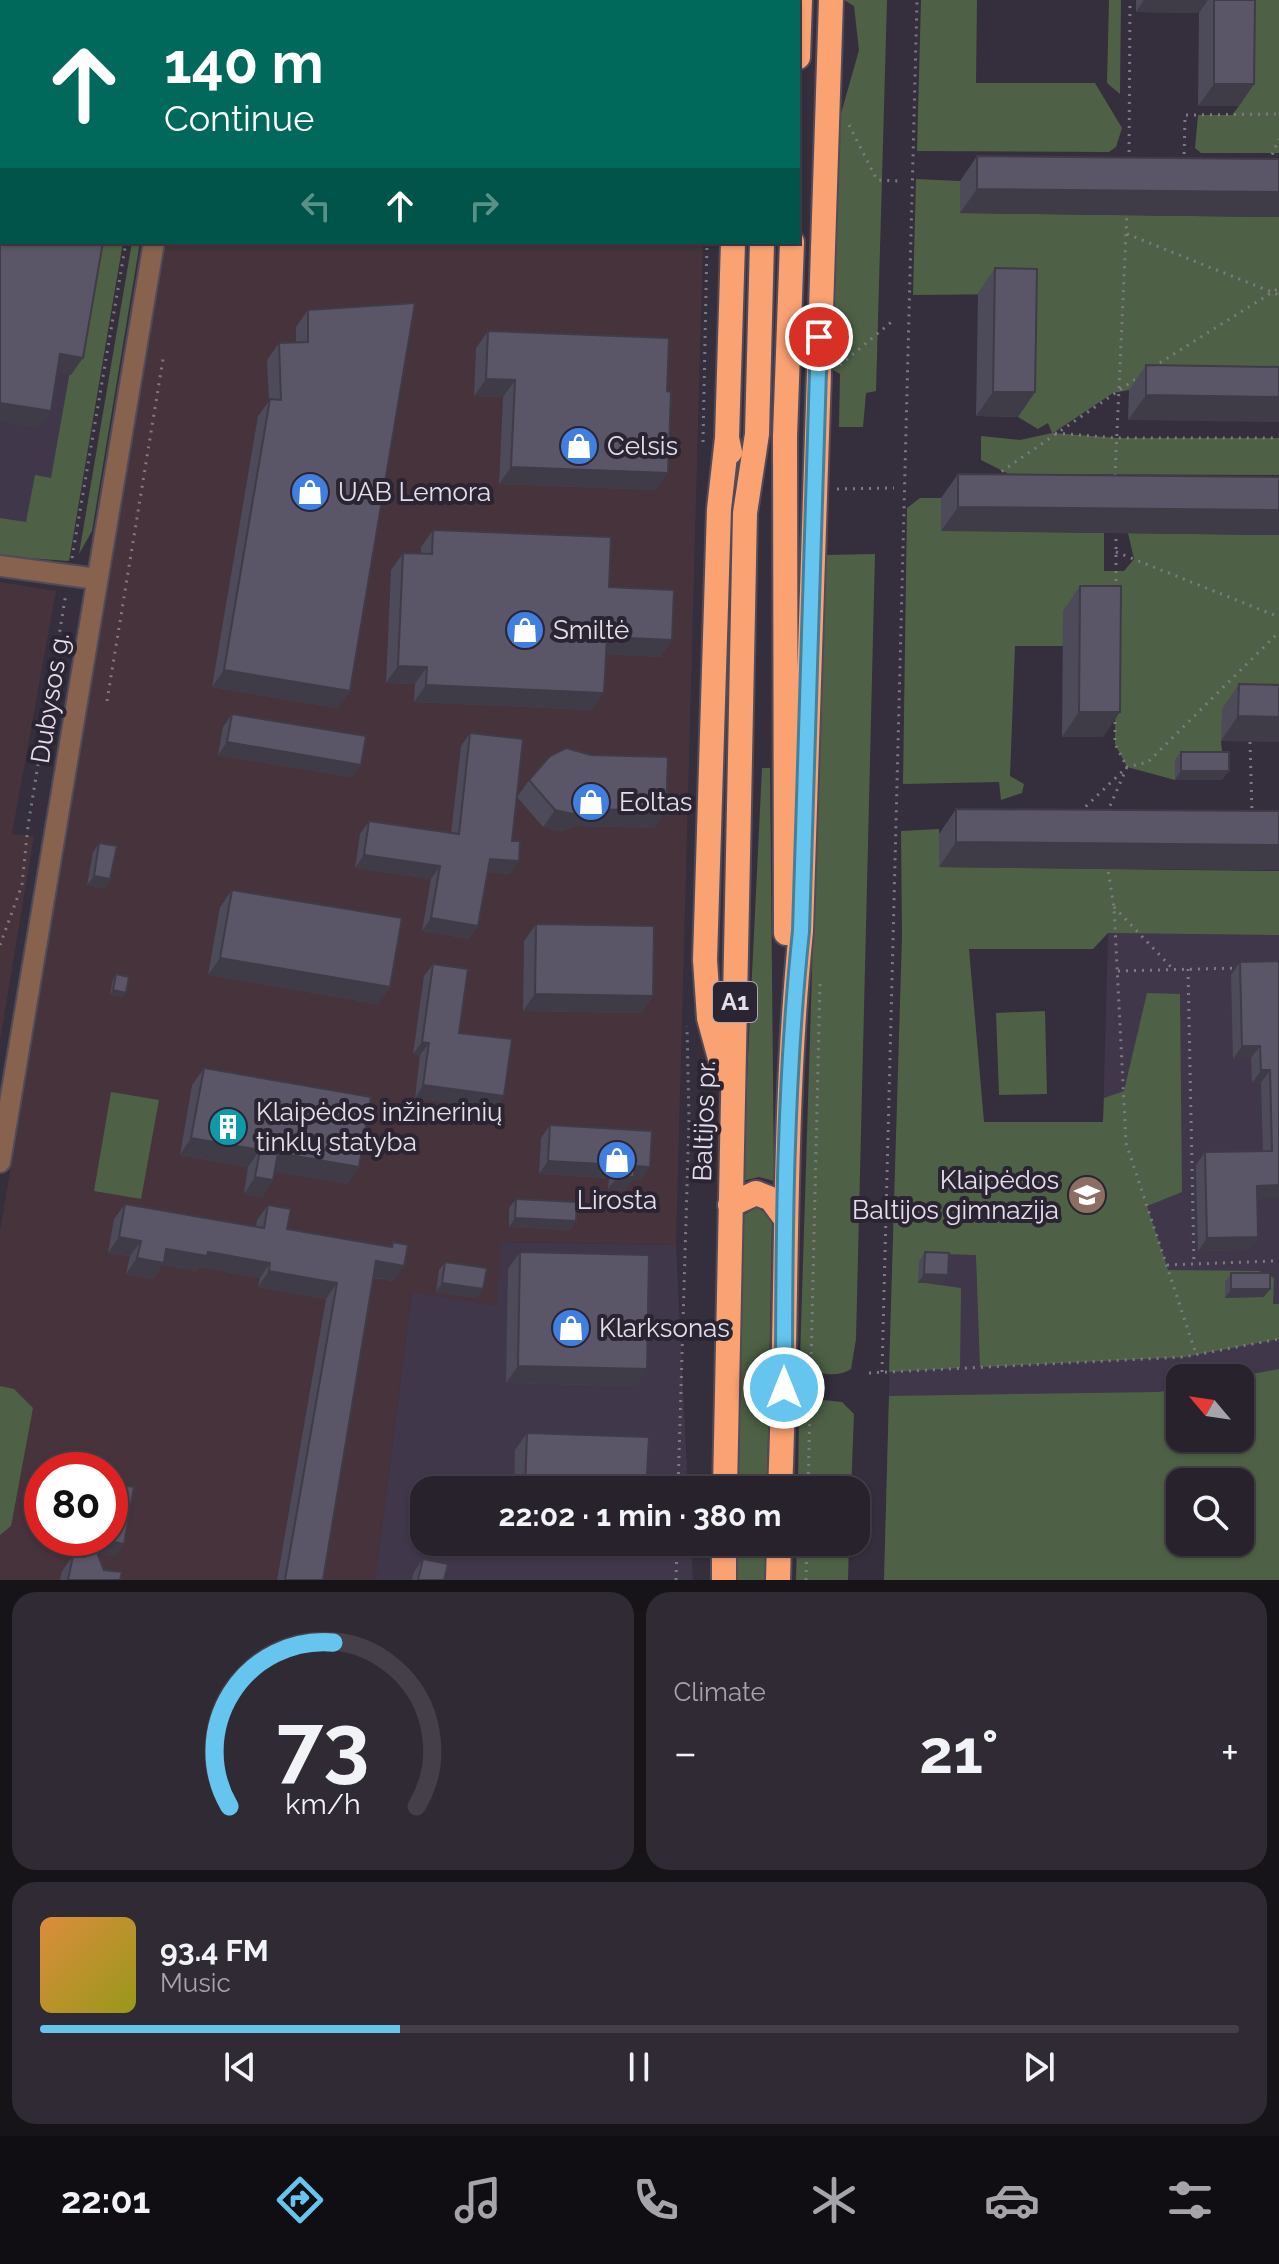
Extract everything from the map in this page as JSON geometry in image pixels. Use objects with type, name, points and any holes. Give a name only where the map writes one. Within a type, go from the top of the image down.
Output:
[{"type":"highway","points":[[793,1011],[801,931],[831,0]]},
{"type":"highway","points":[[732,1106],[709,1018],[705,960],[719,509],[727,438],[733,244]]},
{"type":"highway","name":"A1","points":[[745,513],[757,434],[762,244]]},
{"type":"highway","name":"A1","points":[[780,1476],[793,1011],[785,926],[784,833],[785,436],[792,244]]},
{"type":"highway","points":[[727,438],[745,513]]},
{"type":"highway","name":"Baltijos pr.","points":[[725,1476],[745,513]]},
{"type":"highway","points":[[730,1205],[756,1193],[771,1199],[785,1218]]},
{"type":"highway","points":[[724,1556],[724,1580]]},
{"type":"highway","points":[[778,1580],[779,1556]]},
{"type":"street","name":"Dubysos g.","points":[[0,1162],[154,244]]},
{"type":"street","points":[[0,566],[97,579]]},
{"type":"path","points":[[882,1372],[917,0]]},
{"type":"path","points":[[1129,164],[1130,0]]},
{"type":"path","points":[[1184,164],[1185,115],[1279,114]]},
{"type":"path","points":[[847,121],[877,180],[899,181]]},
{"type":"path","points":[[1268,165],[1279,139]]},
{"type":"path","points":[[1115,486],[1127,206]]},
{"type":"path","points":[[1126,234],[1279,295]]},
{"type":"path","points":[[993,477],[1052,433],[1279,288]]},
{"type":"path","points":[[833,370],[895,319]]},
{"type":"path","points":[[107,701],[163,359]]},
{"type":"path","points":[[1052,433],[1117,438],[1279,438]]},
{"type":"path","points":[[833,489],[894,488]]},
{"type":"path","points":[[1116,525],[1116,598]]},
{"type":"path","points":[[1116,552],[1279,617]]},
{"type":"path","points":[[1079,823],[1080,811],[1127,767],[1148,762],[1279,632]]},
{"type":"path","points":[[1115,701],[1115,744],[1127,767]]},
{"type":"path","points":[[1250,742],[1252,825]]},
{"type":"path","points":[[1107,823],[1107,810],[1127,767]]},
{"type":"path","points":[[1107,863],[1114,907],[1126,1143],[1196,1354]]},
{"type":"path","points":[[1114,907],[1173,969]]},
{"type":"path","points":[[1118,971],[1249,968]]},
{"type":"path","points":[[1188,969],[1194,1264]]},
{"type":"path","points":[[678,1476],[686,1204]]},
{"type":"path","points":[[1167,1265],[1273,1261]]},
{"type":"path","points":[[869,1373],[1196,1354],[1279,1339]]},
{"type":"path","points":[[808,1476],[810,1388]]},
{"type":"path","points":[[676,1580],[677,1556]]},
{"type":"path","points":[[806,1580],[807,1556]]},
{"type":"shaded area","points":[[0,244],[108,244],[55,558],[0,551]]},
{"type":"shaded area","points":[[166,244],[703,244],[676,1245],[501,1242],[497,1306],[412,1292],[375,1580],[0,1580],[0,1231]]},
{"type":"shaded area","points":[[0,582],[56,591],[12,834],[34,836],[0,1041]]},
{"type":"shaded area","name":"Klaipėdos Baltijos gimnazija","points":[[1108,933],[1279,935],[1279,1580],[884,1580],[896,1129],[983,1122],[1103,1122]]},
{"type":"shaded area","points":[[500,1242],[676,1245],[687,1476],[410,1476],[410,1556],[692,1556],[693,1580],[375,1580],[412,1291]]},
{"type":"green space","points":[[844,0],[887,0],[876,391],[866,393],[863,427],[839,427],[840,374],[833,370],[832,363],[835,135],[859,50],[854,6]]},
{"type":"green space","points":[[921,0],[977,0],[976,83],[1095,83],[1122,128],[1116,147],[1109,152],[917,151]]},
{"type":"green space","points":[[1109,0],[1121,0],[1120,94],[1107,83]]},
{"type":"green space","points":[[1239,0],[1279,0],[1279,153],[1201,153],[1195,148],[1198,115],[1232,115],[1239,106]]},
{"type":"green space","points":[[916,179],[960,181],[960,213],[1279,217],[1279,392],[1129,390],[1113,393],[1053,433],[1117,438],[1279,438],[1279,475],[1009,474],[981,460],[981,436],[1020,440],[1052,433],[1048,423],[1038,429],[1018,417],[1020,294],[913,295]]},
{"type":"green space","points":[[93,244],[123,244],[69,561],[0,556],[0,518],[26,522],[35,475],[51,478]]},
{"type":"green space","points":[[132,244],[140,244],[92,531],[79,554]]},
{"type":"green space","points":[[920,498],[941,498],[941,530],[1104,533],[1104,571],[1124,571],[1134,559],[1128,533],[1279,535],[1279,710],[1221,741],[1223,761],[1175,760],[1175,780],[1127,767],[1115,744],[1116,613],[1063,611],[1063,646],[1015,646],[1010,776],[1024,784],[1022,793],[1001,800],[999,782],[903,784],[907,508]]},
{"type":"green space","points":[[875,554],[856,1339],[851,1369],[828,1374],[805,1368],[800,1359],[825,555]]},
{"type":"green space","points":[[762,768],[770,768],[774,1181],[759,1177],[742,1181]]},
{"type":"green space","points":[[939,829],[939,867],[1279,871],[1279,935],[1108,933],[1093,949],[969,949],[984,1122],[1103,1122],[1104,1098],[1124,1091],[1147,993],[1180,994],[1182,1192],[1147,1206],[1168,1270],[1259,1271],[1274,1278],[1273,1304],[1279,1304],[1279,1339],[1184,1357],[980,1367],[976,1255],[944,1254],[918,1282],[961,1288],[960,1368],[889,1372],[902,936],[901,831]]},
{"type":"green space","points":[[1045,1011],[1047,1094],[999,1095],[996,1013]]},
{"type":"green space","points":[[111,1092],[159,1100],[141,1199],[94,1191]]},
{"type":"green space","points":[[757,1207],[772,1218],[767,1476],[735,1476],[742,1216]]},
{"type":"green space","points":[[1279,1369],[1279,1580],[884,1580],[889,1396],[1166,1391],[1166,1452],[1254,1452],[1254,1374]]},
{"type":"green space","points":[[0,1386],[14,1389],[33,1408],[11,1526],[0,1535]]},
{"type":"green space","points":[[814,1399],[842,1402],[854,1414],[852,1476],[798,1476],[799,1410]]},
{"type":"green space","points":[[734,1556],[766,1556],[765,1580],[733,1580]]},
{"type":"green space","points":[[797,1556],[849,1556],[848,1580],[796,1580]]},
{"type":"building","points":[[1214,0],[1255,0],[1254,84],[1214,84]]},
{"type":"building","points":[[977,156],[1279,159],[1279,192],[977,189]]},
{"type":"building","points":[[0,244],[103,244],[83,358],[60,354],[51,411],[0,403]]},
{"type":"building","points":[[995,268],[1037,269],[1035,392],[993,392]]},
{"type":"building","name":"UAB Lemora","points":[[415,303],[350,691],[224,670],[270,399],[281,400],[279,343],[308,342],[308,310]]},
{"type":"building","name":"Celsis","points":[[488,331],[669,338],[668,473],[511,467],[515,380],[486,379]]},
{"type":"building","points":[[1146,365],[1279,367],[1279,397],[1146,395]]},
{"type":"building","points":[[958,474],[1279,477],[1279,510],[958,507]]},
{"type":"building","name":"Smiltė","points":[[433,530],[611,537],[609,587],[674,590],[672,640],[607,637],[604,693],[426,685],[427,667],[398,666],[403,553],[432,554]]},
{"type":"building","points":[[1080,586],[1121,586],[1120,712],[1079,712]]},
{"type":"building","points":[[1239,684],[1279,685],[1279,717],[1238,716]]},
{"type":"building","points":[[232,714],[366,736],[361,765],[227,742]]},
{"type":"building","points":[[470,733],[523,739],[512,841],[520,841],[519,861],[490,859],[478,926],[431,918],[440,866],[364,855],[369,821],[459,834]]},
{"type":"building","name":"Eoltas","points":[[566,748],[591,755],[668,757],[666,811],[590,809],[573,814],[555,810],[529,780],[550,756]]},
{"type":"building","points":[[1181,752],[1229,752],[1229,771],[1181,771]]},
{"type":"building","points":[[956,809],[1279,811],[1279,845],[956,842]]},
{"type":"building","points":[[99,843],[117,846],[110,879],[94,876]]},
{"type":"building","points":[[232,890],[402,918],[390,987],[220,958]]},
{"type":"building","points":[[536,924],[654,926],[653,996],[535,994]]},
{"type":"building","points":[[1279,961],[1279,1185],[1257,1186],[1258,1237],[1207,1238],[1205,1152],[1272,1151],[1270,1070],[1261,1070],[1260,1046],[1242,1046],[1240,962]]},
{"type":"building","points":[[433,964],[468,969],[459,1033],[512,1039],[504,1096],[423,1085],[429,1043],[422,1042]]},
{"type":"building","points":[[116,974],[129,977],[126,993],[113,990]]},
{"type":"building","points":[[204,1068],[371,1097],[359,1167],[278,1153],[273,1180],[255,1177],[260,1150],[191,1138]]},
{"type":"building","points":[[550,1125],[652,1131],[650,1167],[635,1166],[634,1177],[618,1176],[618,1165],[548,1161]]},
{"type":"building","points":[[516,1199],[577,1202],[576,1221],[515,1218]]},
{"type":"building","points":[[125,1204],[264,1228],[268,1205],[291,1209],[287,1229],[392,1247],[393,1242],[408,1245],[404,1266],[376,1261],[323,1580],[285,1580],[337,1283],[269,1271],[270,1263],[208,1252],[207,1256],[166,1249],[164,1263],[137,1258],[141,1241],[119,1237]]},
{"type":"building","name":"Klarksonas","points":[[520,1252],[649,1255],[647,1369],[518,1366]]},
{"type":"building","points":[[925,1252],[949,1253],[948,1275],[924,1274]]},
{"type":"building","points":[[445,1262],[487,1268],[483,1289],[442,1283]]},
{"type":"building","points":[[1231,1273],[1270,1273],[1270,1289],[1231,1289]]},
{"type":"building","points":[[527,1433],[649,1437],[647,1476],[525,1476]]},
{"type":"building","points":[[128,1486],[134,1487],[128,1521]]},
{"type":"building","points":[[73,1556],[98,1556],[104,1570],[122,1572],[120,1580],[68,1580]]},
{"type":"building","points":[[423,1559],[448,1564],[444,1580],[418,1580]]},
{"type":"place","name":"Celsis","points":[[579,446]]},
{"type":"place","name":"UAB Lemora","points":[[310,492]]},
{"type":"place","name":"Smiltė","points":[[525,630]]},
{"type":"place","name":"Eoltas","points":[[591,802]]},
{"type":"place","name":"Klaipėdos inžinerinių tinklų statyba","points":[[228,1127]]},
{"type":"place","name":"Lirosta","points":[[617,1160]]},
{"type":"place","name":"Klaipėdos Baltijos gimnazija","points":[[1087,1195]]},
{"type":"place","name":"Klarksonas","points":[[571,1328]]},
{"type":"route","points":[[784,1388],[785,1218],[793,1011],[801,931],[819,337]]}]
